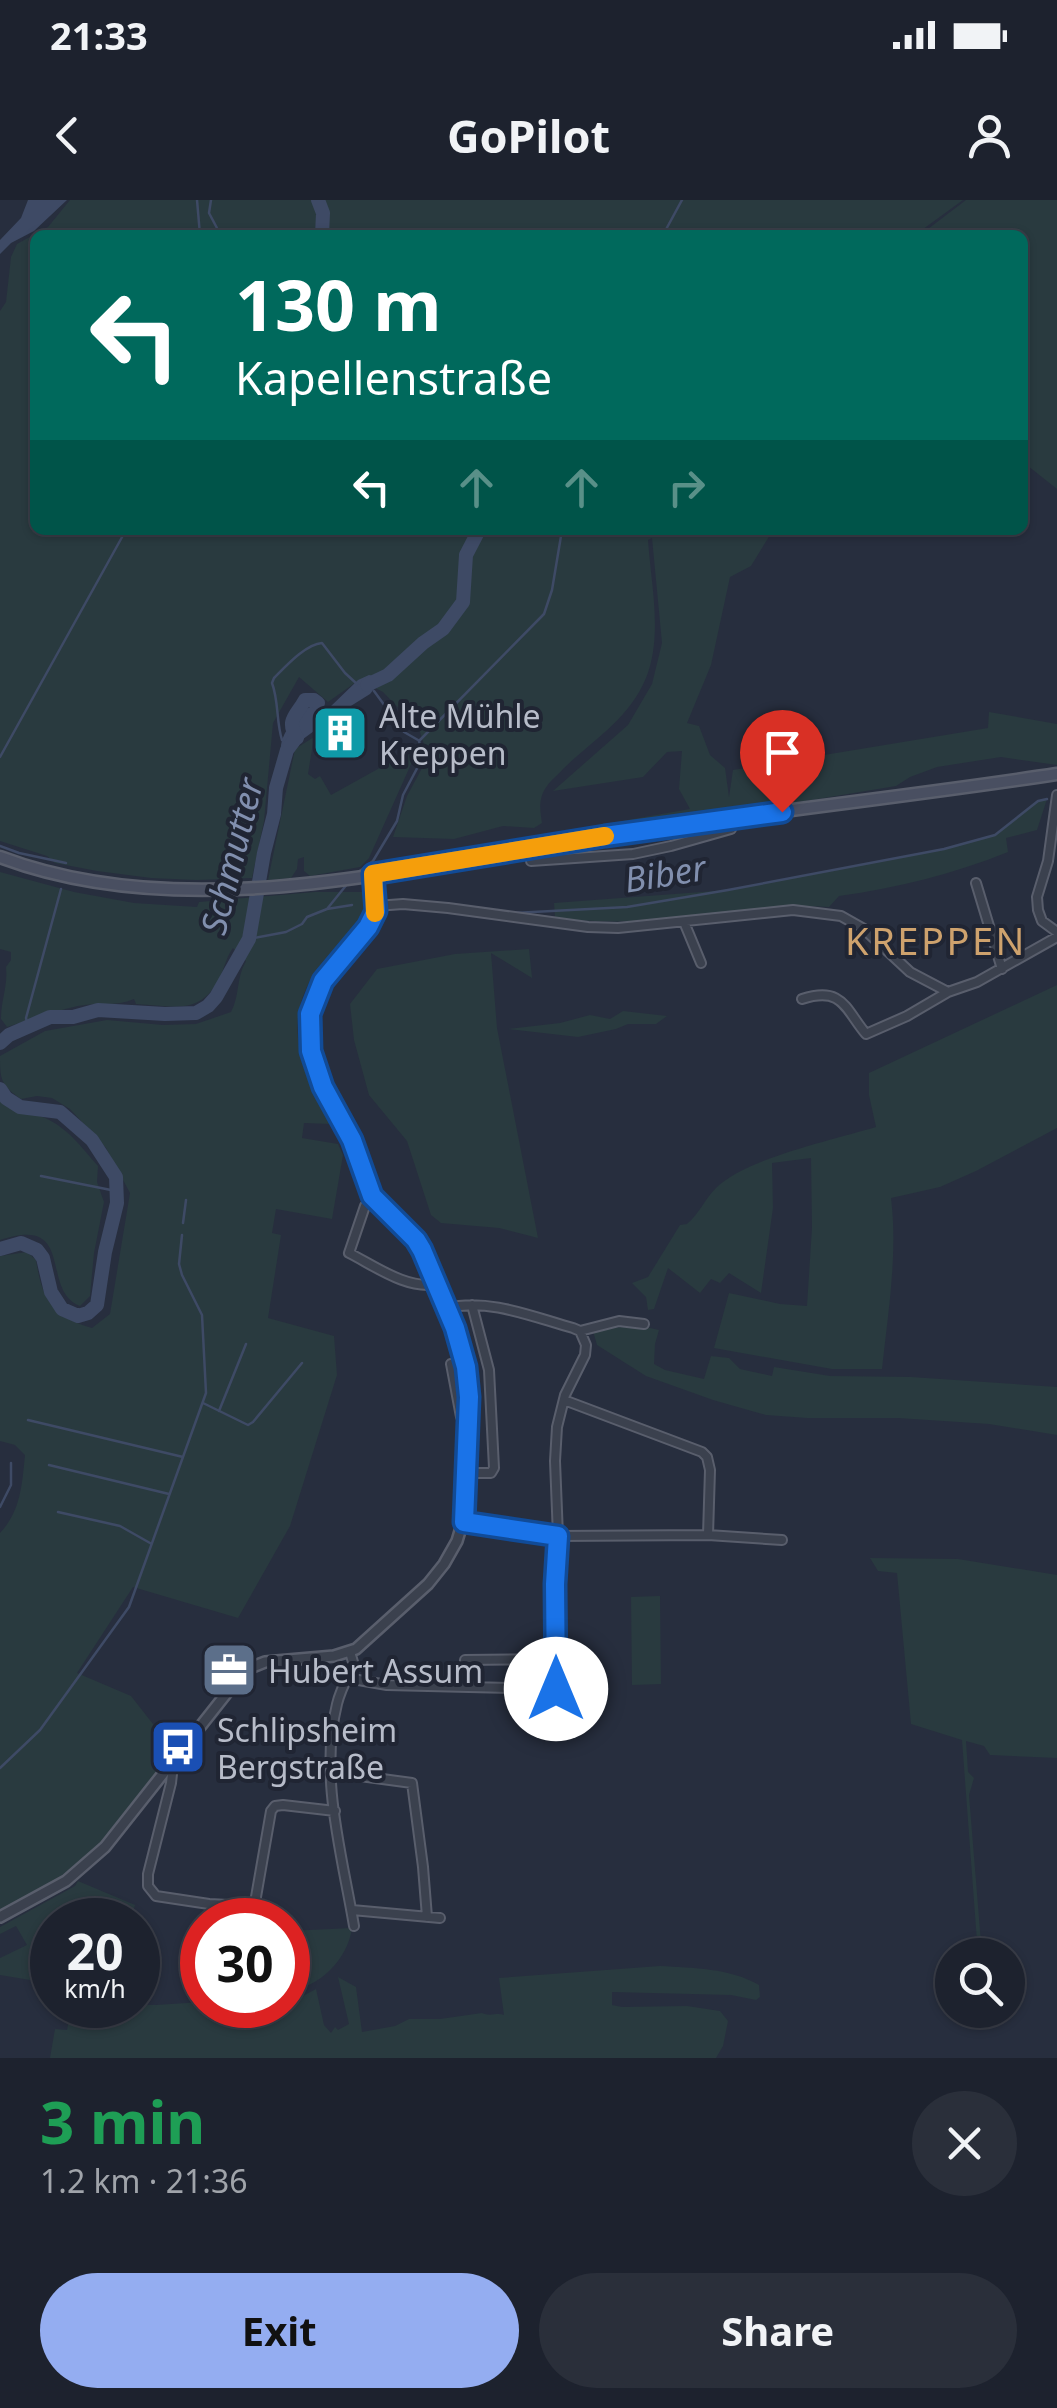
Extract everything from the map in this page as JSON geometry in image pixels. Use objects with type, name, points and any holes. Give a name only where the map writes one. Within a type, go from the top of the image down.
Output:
[{"type":"main road","points":[[6,859],[64,876],[150,889],[275,886],[629,832],[1057,774]]},
{"type":"street","points":[[802,999],[830,996],[842,1002],[866,1034],[1002,969],[1057,934],[1042,921],[1038,897],[1048,861],[1057,795]]},
{"type":"street","points":[[530,861],[633,854],[730,829]]},
{"type":"street","points":[[629,832],[633,854]]},
{"type":"street","points":[[0,1917],[54,1889],[97,1855],[245,1670],[265,1662],[350,1652],[436,1576],[464,1522],[469,1397],[466,1367],[448,1308],[416,1240],[372,1196],[352,1140],[316,1070],[311,1051],[309,1027],[314,1000],[323,981],[368,927],[376,906],[370,874]]},
{"type":"street","points":[[976,883],[1002,969]]},
{"type":"street","points":[[376,906],[404,904],[618,928],[793,910],[841,916],[864,929],[910,972],[948,992]]},
{"type":"street","points":[[684,922],[701,964]]},
{"type":"street","points":[[372,1196],[349,1253],[402,1280],[421,1286],[438,1284]]},
{"type":"street","points":[[467,1473],[490,1473],[494,1468],[489,1370],[472,1305]]},
{"type":"street","points":[[448,1308],[501,1308],[580,1331],[619,1322],[644,1324]]},
{"type":"street","points":[[347,1678],[387,1686],[556,1689],[557,1427],[564,1400],[585,1356],[586,1345],[580,1331]]},
{"type":"street","points":[[451,1364],[461,1418],[469,1424]]},
{"type":"street","points":[[564,1400],[702,1452],[710,1470],[708,1535]]},
{"type":"street","points":[[464,1522],[558,1536],[708,1535],[782,1540]]},
{"type":"street","points":[[350,1652],[353,1662],[337,1702],[329,1758],[354,1926]]},
{"type":"street","points":[[463,1687],[465,1660],[556,1658]]},
{"type":"street","points":[[168,1767],[171,1783],[148,1874],[148,1886],[156,1896],[251,1905],[275,1806],[335,1811]]},
{"type":"street","points":[[330,1772],[412,1783],[428,1916]]},
{"type":"street","points":[[352,1910],[440,1918]]},
{"type":"shaded area","points":[[70,200],[963,200],[922,230],[43,230]]},
{"type":"shaded area","points":[[966,200],[1057,200],[1057,489],[1028,466],[1028,230],[927,230]]},
{"type":"shaded area","points":[[30,237],[30,535],[770,535],[751,566],[730,577],[711,665],[687,723],[699,726],[710,755],[725,768],[729,797],[733,770],[988,728],[989,712],[1057,724],[1057,765],[1001,757],[937,767],[896,786],[674,823],[584,835],[571,830],[690,809],[679,789],[682,751],[667,752],[643,777],[553,791],[628,725],[652,684],[662,643],[652,538],[648,540],[655,627],[646,678],[620,717],[549,784],[541,800],[542,823],[534,828],[503,826],[454,839],[393,837],[407,796],[428,757],[419,729],[383,692],[359,680],[328,702],[299,677],[273,723],[264,821],[252,878],[151,878],[97,871],[55,863],[47,856],[0,841],[0,311],[6,302],[11,257],[17,244]]},
{"type":"shaded area","points":[[314,737],[308,774],[315,779],[320,776],[331,795],[385,765],[390,758],[416,753],[369,858],[360,867],[310,876],[304,871],[304,857],[298,859],[291,878],[268,880],[295,749]]},
{"type":"shaded area","points":[[1047,799],[1037,830],[1006,838],[1008,852],[925,879],[839,896],[829,907],[642,921],[555,918],[554,903],[728,890],[944,849],[995,835],[1038,801]]},
{"type":"shaded area","points":[[0,872],[134,903],[197,907],[199,902],[315,892],[363,892],[368,900],[357,924],[312,978],[298,1020],[302,1061],[331,1124],[304,1123],[302,1138],[338,1144],[343,1155],[332,1219],[276,1209],[272,1233],[281,1235],[268,1318],[334,1336],[337,1375],[290,1526],[238,1618],[133,1587],[77,1673],[131,1696],[171,1747],[168,1757],[97,1847],[55,1881],[0,1910],[0,1533],[16,1506],[25,1455],[15,1445],[0,1441],[0,1256],[27,1252],[36,1260],[42,1286],[52,1305],[68,1318],[92,1328],[110,1314],[130,1193],[106,1148],[70,1109],[52,1098],[21,1099],[9,1090],[1,1076],[0,1056],[45,1031],[107,1020],[196,1024],[231,1012],[246,961],[233,948],[212,989],[204,998],[185,1006],[136,1004],[134,999],[60,1010],[7,1027],[1,1012],[11,952],[0,949]]},
{"type":"shaded area","points":[[529,949],[532,978],[491,953],[497,1028],[538,1238],[499,1228],[441,1223],[431,1215],[407,1141],[369,1095],[354,1040],[350,1004],[377,969],[455,954]]},
{"type":"shaded area","points":[[1057,985],[1057,1128],[940,1187],[891,1198],[893,1262],[882,1369],[832,1369],[714,1348],[729,1293],[807,1306],[811,1158],[772,1163],[773,1208],[761,1293],[729,1273],[720,1283],[711,1279],[700,1293],[668,1268],[654,1309],[648,1310],[646,1297],[632,1283],[648,1277],[680,1225],[691,1220],[716,1188],[769,1159],[876,1127],[869,1073]]},
{"type":"shaded area","points":[[623,1011],[667,1016],[656,1024],[628,1024],[578,1037],[508,1029],[590,1015],[610,1019]]},
{"type":"shaded area","points":[[0,1101],[61,1127],[98,1166],[97,1182],[104,1202],[90,1296],[80,1306],[68,1298],[54,1257],[39,1237],[24,1235],[0,1240]]},
{"type":"shaded area","points":[[637,1325],[659,1330],[654,1364],[704,1379],[711,1356],[729,1358],[740,1369],[772,1376],[774,1367],[830,1376],[1057,1387],[1057,1435],[989,1424],[766,1415],[646,1376],[597,1345],[593,1331]]},
{"type":"shaded area","points":[[870,1558],[958,1559],[1057,1575],[1057,1758],[990,1755],[984,1746],[966,1741],[968,1772],[974,1778],[969,1795],[981,1938],[977,1938],[962,1740],[911,1724],[897,1573],[878,1571]]},
{"type":"shaded area","points":[[660,1596],[661,1684],[632,1685],[631,1597]]},
{"type":"shaded area","points":[[78,1881],[118,1898],[53,1898]]},
{"type":"shaded area","points":[[30,1911],[30,1980],[0,1975],[0,1958],[27,1945],[16,1926],[0,1934],[0,1927]]},
{"type":"shaded area","points":[[352,1928],[338,1961],[310,1984],[310,1930]]},
{"type":"shaded area","points":[[660,1966],[698,1968],[748,1979],[759,1985],[760,1997],[756,2000],[731,1995],[612,1992],[612,2005],[622,2007],[687,2006],[720,2011],[728,2021],[716,2058],[50,2058],[55,2029],[160,2028],[160,2005],[180,2003],[180,2028],[310,2028],[310,1992],[316,1989],[324,2025],[331,2033],[335,2027],[338,2030],[349,2024],[338,1977],[356,1987],[362,2032],[395,2026],[409,2019],[504,2015],[499,1978]]},
{"type":"water","points":[[28,200],[67,200],[35,230],[0,254],[0,240],[21,218]]},
{"type":"water","points":[[369,675],[383,678],[370,694],[338,714],[336,711],[327,716],[329,720],[291,751],[281,748],[288,727],[299,715],[318,703],[329,708],[358,680]]},
{"type":"waterway","points":[[197,200],[200,230]]},
{"type":"waterway","points":[[211,200],[209,213],[218,230]]},
{"type":"waterway","name":"Schmutter","points":[[318,200],[323,213],[322,230]]},
{"type":"waterway","points":[[666,230],[682,200]]},
{"type":"waterway","points":[[0,757],[123,535]]},
{"type":"waterway","name":"Schmutter","points":[[367,685],[388,675],[443,629],[463,602],[466,555],[476,535]]},
{"type":"waterway","points":[[357,873],[373,861],[397,821],[403,795],[423,757],[419,741],[544,614],[561,535]]},
{"type":"waterway","points":[[282,740],[272,683],[303,651],[322,643],[357,684]]},
{"type":"waterway","points":[[374,691],[404,732],[418,740]]},
{"type":"waterway","name":"Schmutter","points":[[297,738],[292,727],[296,714],[305,700],[318,703]]},
{"type":"waterway","name":"Schmutter","points":[[0,1043],[50,1017],[73,1017],[98,1010],[196,1013],[208,1006],[249,939],[276,788],[287,750],[296,738]]},
{"type":"waterway","name":"Biber","points":[[514,913],[627,907],[944,849],[995,835],[1038,801],[1047,799]]},
{"type":"waterway","points":[[0,846],[66,863]]},
{"type":"waterway","points":[[327,909],[348,883]]},
{"type":"waterway","points":[[28,1026],[26,1018],[61,889]]},
{"type":"waterway","name":"Biber","points":[[249,939],[286,932],[307,917],[352,905]]},
{"type":"waterway","name":"Schmutter","points":[[0,1089],[20,1107],[60,1112],[92,1140],[116,1177],[117,1203],[97,1305],[88,1313],[78,1316],[62,1309],[51,1292],[43,1258],[37,1250],[21,1243],[0,1249]]},
{"type":"waterway","points":[[41,1176],[116,1191]]},
{"type":"waterway","points":[[183,1223],[186,1200]]},
{"type":"waterway","points":[[0,1768],[40,1730],[129,1607],[206,1393],[202,1315],[179,1264],[182,1235]]},
{"type":"waterway","points":[[219,1411],[246,1344]]},
{"type":"waterway","points":[[203,1403],[248,1425],[302,1363]]},
{"type":"waterway","points":[[28,1420],[183,1457]]},
{"type":"waterway","points":[[0,1507],[11,1485],[11,1463]]},
{"type":"waterway","points":[[49,1465],[169,1494]]},
{"type":"waterway","points":[[58,1512],[120,1526],[150,1543]]},
{"type":"slow traffic","points":[[375,913],[373,874],[605,836]]},
{"type":"place","name":"Alte Mühle Kreppen","points":[[340,733]]},
{"type":"place","name":"Hubert Assum","points":[[229,1670]]},
{"type":"place","name":"Schlipsheim Bergstraße","points":[[178,1747]]},
{"type":"district","name":"KREPPEN","points":[[936,940]]},
{"type":"route","points":[[556,1689],[558,1536],[464,1522],[469,1397],[461,1348],[422,1250],[372,1196],[352,1140],[316,1070],[309,1036],[310,1014],[323,981],[359,939],[376,911],[373,874],[782,812]]}]
